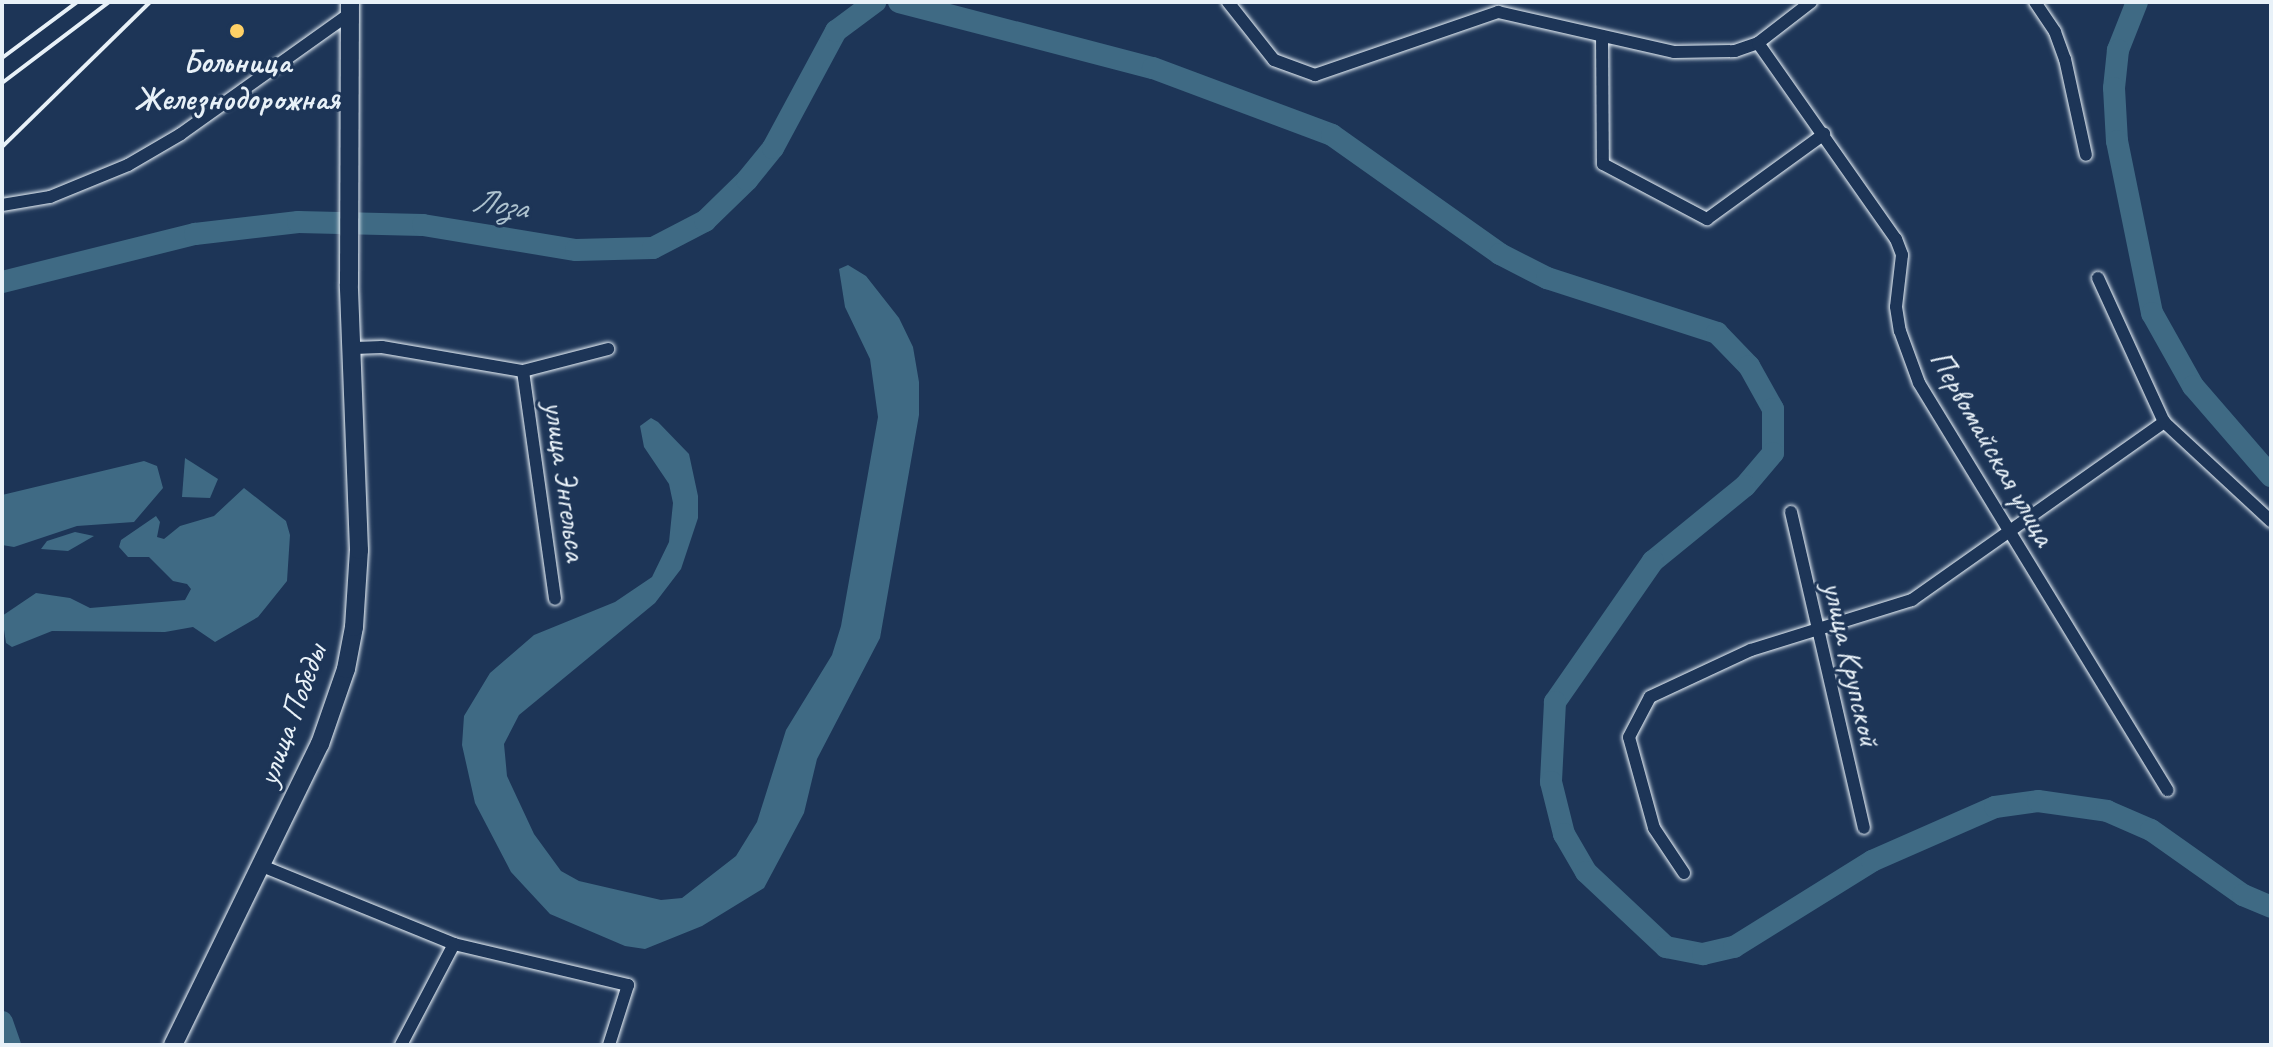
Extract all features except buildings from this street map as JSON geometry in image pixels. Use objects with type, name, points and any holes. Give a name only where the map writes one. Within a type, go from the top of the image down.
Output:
[{"type":"main road","name":"улица Победы","points":[[173,1045],[262,866],[334,707],[354,627],[359,550],[354,348],[349,284],[351,7]]},
{"type":"street","points":[[1228,2],[1274,60],[1315,75],[1494,7],[1674,52],[1716,54],[1758,43],[1811,2]]},
{"type":"street","points":[[2035,2],[2055,32],[2065,59],[2086,155]]},
{"type":"street","points":[[2,205],[50,197],[128,165],[181,134],[351,7]]},
{"type":"street","points":[[1602,36],[1603,164],[1707,219],[1824,134]]},
{"type":"street","name":"Первомайская улица","points":[[1758,43],[1896,239],[1902,255],[1896,307],[1909,359],[2010,534],[2167,790]]},
{"type":"street","points":[[2098,278],[2164,422],[2271,521]]},
{"type":"street","points":[[354,348],[382,347],[523,371],[608,349]]},
{"type":"street","name":"улица Энгельса","points":[[523,371],[555,599]]},
{"type":"street","points":[[1684,873],[1654,828],[1629,737],[1650,697],[1751,650],[1912,600],[2010,534],[2164,422]]},
{"type":"street","name":"улица Крупской","points":[[1791,512],[1814,629],[1864,828]]},
{"type":"street","points":[[262,866],[454,944],[628,985],[609,1045]]},
{"type":"street","points":[[401,1045],[454,944]]},
{"type":"water","points":[[848,265],[866,276],[899,318],[913,347],[919,382],[919,415],[880,638],[817,759],[804,813],[764,888],[702,926],[645,949],[625,946],[550,914],[511,872],[475,803],[462,745],[464,716],[490,673],[534,635],[615,602],[652,577],[669,542],[673,503],[669,484],[644,447],[640,426],[651,418],[689,454],[698,496],[698,518],[681,569],[655,603],[519,715],[504,744],[507,776],[534,834],[561,871],[579,881],[661,900],[682,898],[736,856],[757,822],[786,730],[832,655],[841,626],[878,417],[870,359],[845,307],[839,269]]},
{"type":"water","points":[[185,458],[218,479],[210,498],[182,497]]},
{"type":"water","points":[[144,461],[157,466],[163,488],[134,522],[77,526],[14,547],[2,545],[2,495]]},
{"type":"water","points":[[244,488],[286,521],[290,535],[287,581],[258,617],[215,642],[193,627],[165,632],[52,631],[12,647],[6,643],[2,616],[36,593],[70,598],[90,608],[185,600],[191,589],[187,584],[173,581],[149,557],[128,557],[119,547],[121,540],[156,516],[160,522],[157,537],[164,539],[180,526],[214,516]]},
{"type":"water","points":[[75,532],[94,536],[68,551],[41,549],[47,541]]},
{"type":"waterway","name":"Лоза","points":[[2,282],[195,234],[298,222],[423,225],[576,250],[653,248],[705,221],[747,180],[773,148],[836,31],[875,2]]},
{"type":"waterway","points":[[899,2],[1153,68],[1332,135],[1500,254],[1547,278],[1717,333],[1749,366],[1773,409],[1773,453],[1745,486],[1653,561],[1555,702],[1551,782],[1564,834],[1586,872],[1666,947],[1703,954],[1734,947],[1872,861],[1995,807],[2038,801],[2107,811],[2151,830],[2243,895],[2271,907]]},
{"type":"waterway","points":[[2137,2],[2118,50],[2114,88],[2117,141],[2152,313],[2193,386],[2271,476]]},
{"type":"waterway","name":"Лоза","points":[[2,278],[6,280]]},
{"type":"waterway","name":"Лоза","points":[[2,1022],[10,1045]]},
{"type":"railway","points":[[2,58],[77,2]]},
{"type":"railway","points":[[2,83],[109,2]]},
{"type":"railway","points":[[2,147],[150,2]]},
{"type":"place","name":"Больница Железнодорожная","points":[[237,31]]}]
